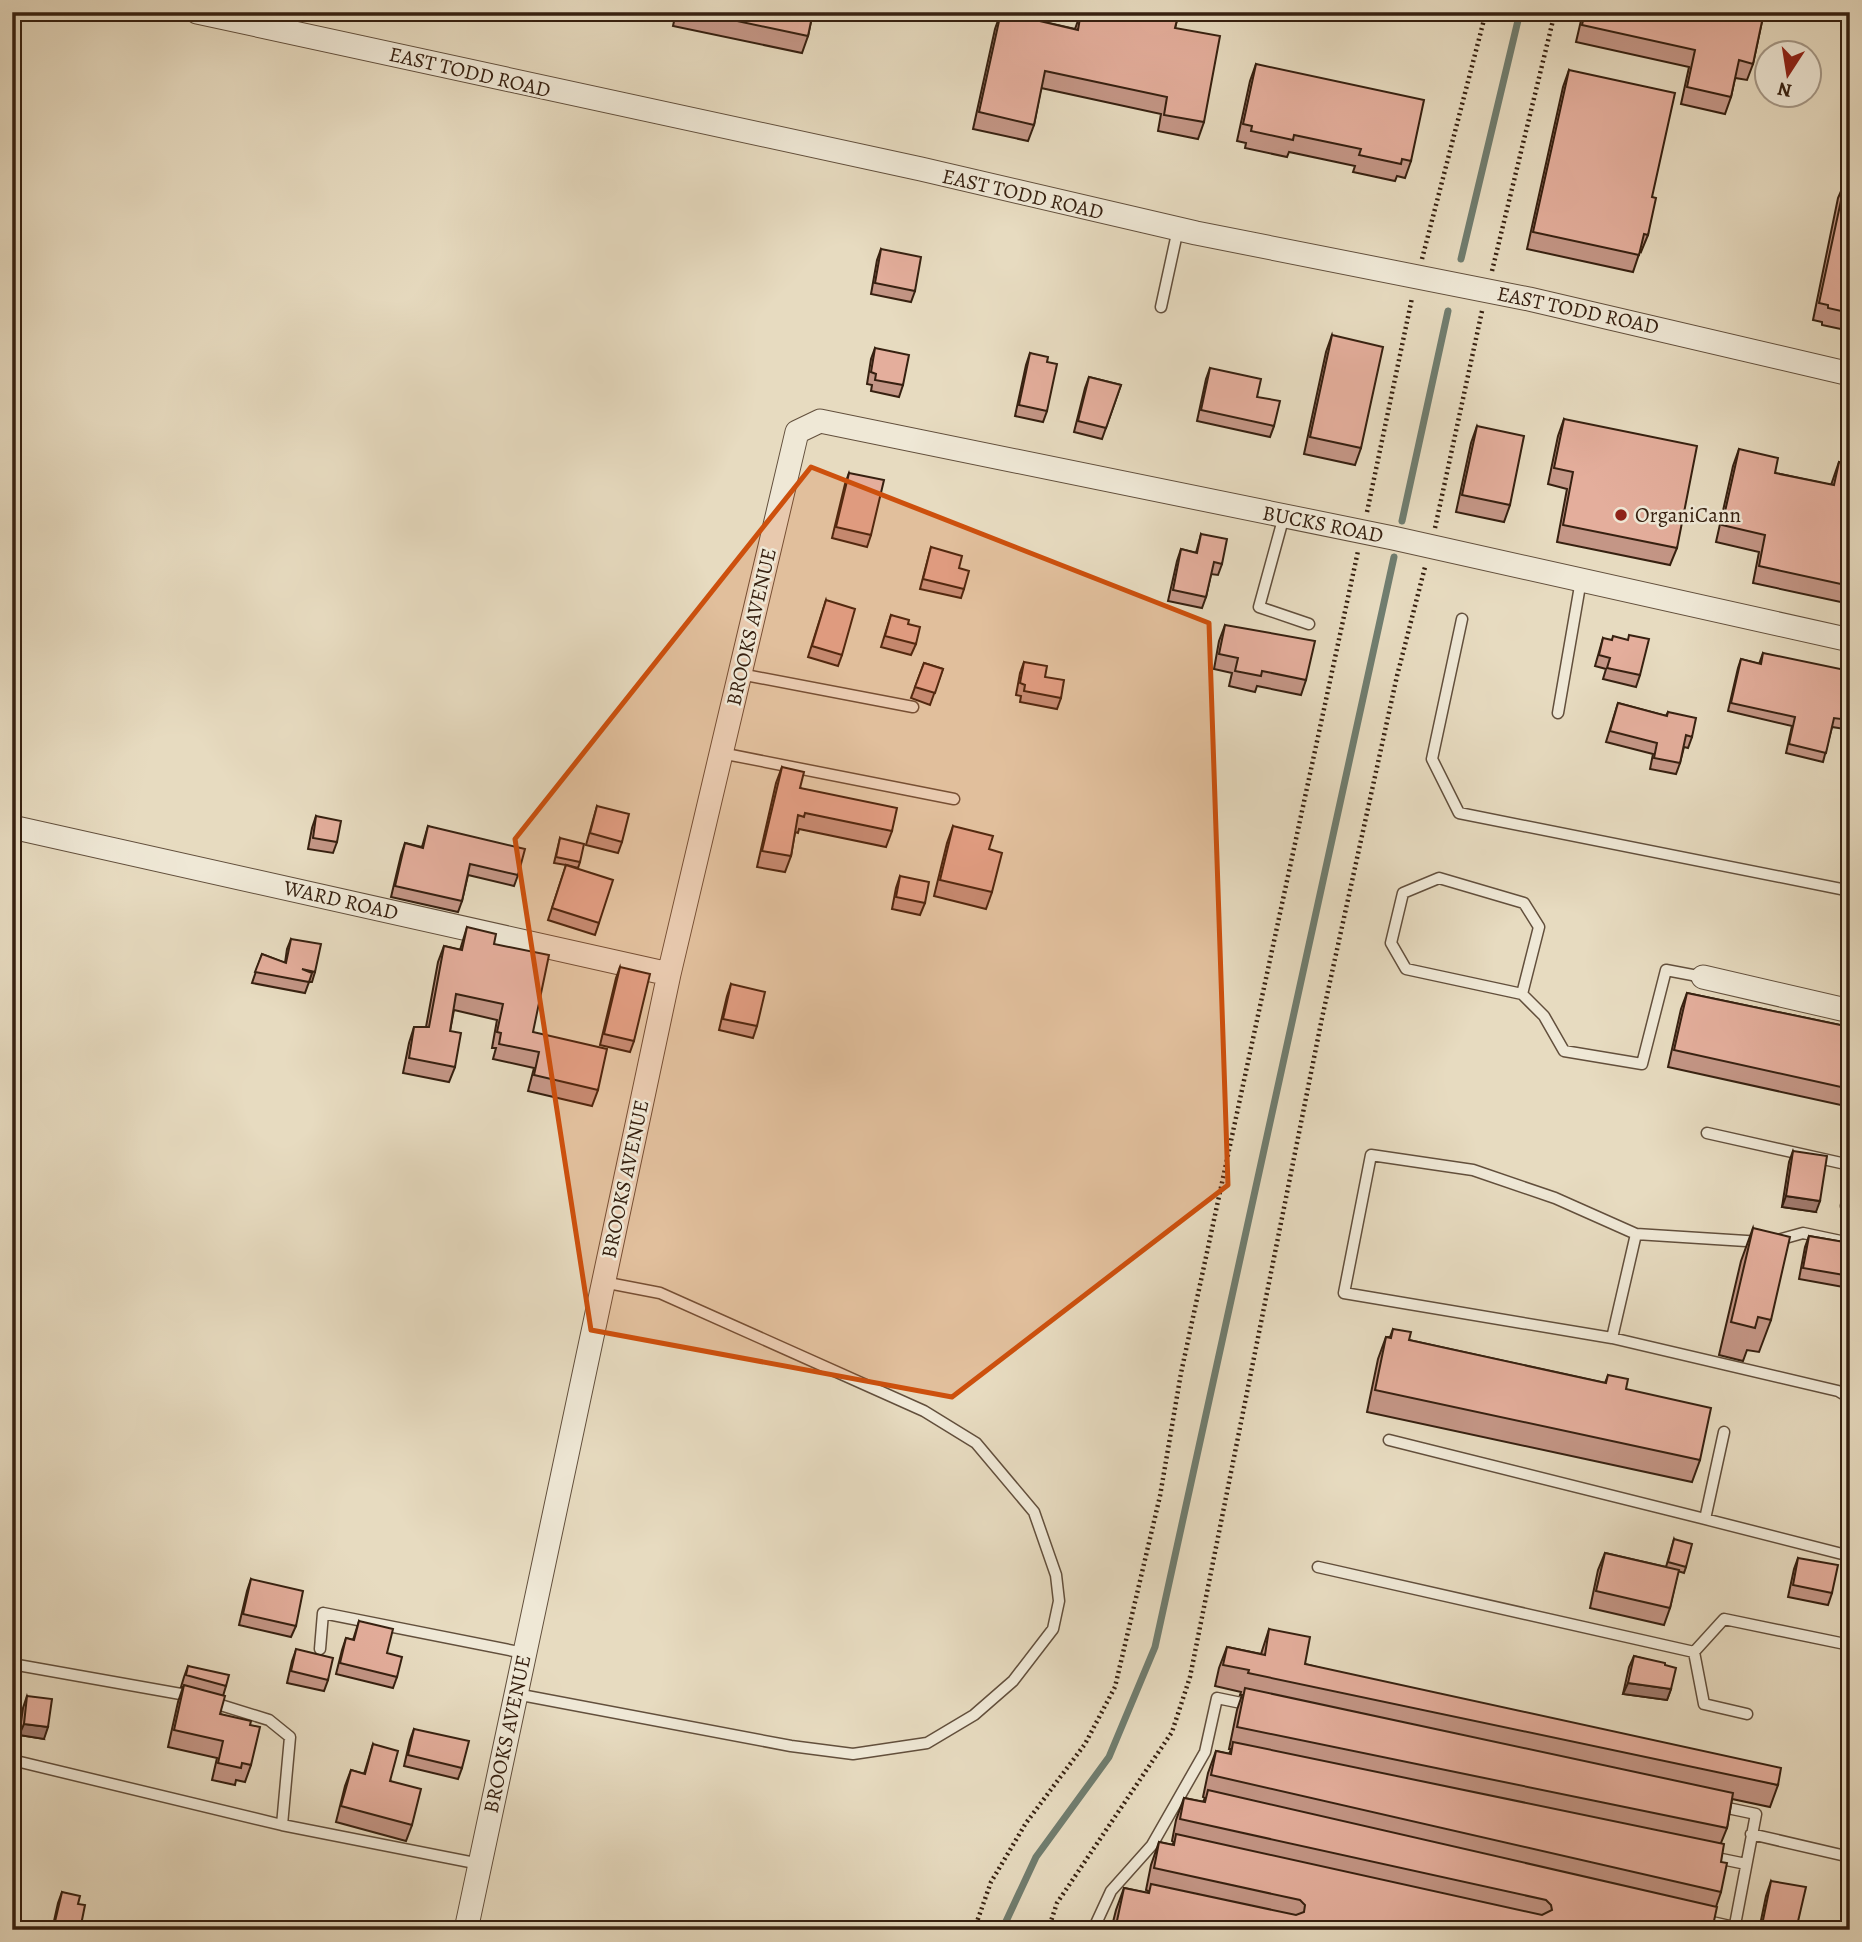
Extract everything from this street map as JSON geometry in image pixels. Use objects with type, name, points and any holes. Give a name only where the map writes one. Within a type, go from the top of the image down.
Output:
[{"type":"street","name":"EAST TODD ROAD","points":[[197,12],[921,169],[1178,229],[1487,290],[1850,374]]},
{"type":"street","name":"BUCKS ROAD","points":[[797,432],[820,421],[1431,546],[1850,639]]},
{"type":"street","name":"BROOKS AVENUE","points":[[466,1930],[669,974],[797,432]]},
{"type":"street","name":"WARD ROAD","points":[[12,827],[669,974]]},
{"type":"street","points":[[1703,978],[1850,1011]]},
{"type":"lane","points":[[1161,307],[1178,229]]},
{"type":"lane","points":[[1284,516],[1259,607],[1308,624]]},
{"type":"lane","points":[[1558,713],[1581,580]]},
{"type":"lane","points":[[1462,619],[1432,759],[1459,813],[1841,889],[1850,887]]},
{"type":"lane","points":[[740,674],[913,707]]},
{"type":"lane","points":[[721,753],[954,800]]},
{"type":"lane","points":[[1522,994],[1539,927],[1524,903],[1439,878],[1403,893],[1391,943],[1406,969],[1522,994],[1544,1016],[1564,1051],[1642,1064],[1666,970],[1703,978]]},
{"type":"lane","points":[[1707,1133],[1850,1165]]},
{"type":"lane","points":[[1850,1243],[1802,1233],[1769,1242],[1636,1234],[1555,1198],[1473,1170],[1371,1155],[1344,1293],[1612,1338],[1838,1391],[1850,1398]]},
{"type":"lane","points":[[1850,1187],[1846,1206],[1850,1206]]},
{"type":"lane","points":[[1612,1338],[1636,1234]]},
{"type":"lane","points":[[516,1693],[790,1746],[853,1754],[927,1743],[974,1715],[1013,1681],[1053,1629],[1059,1601],[1056,1575],[1034,1512],[976,1443],[924,1411],[660,1293],[603,1282]]},
{"type":"lane","points":[[1705,1519],[1724,1432]]},
{"type":"lane","points":[[1389,1440],[1850,1556]]},
{"type":"lane","points":[[1318,1567],[1694,1652]]},
{"type":"lane","points":[[320,1650],[323,1613],[524,1653]]},
{"type":"lane","points":[[1694,1652],[1724,1619],[1850,1645]]},
{"type":"lane","points":[[1694,1652],[1704,1704],[1747,1714]]},
{"type":"lane","points":[[12,1664],[194,1697],[269,1720],[290,1737],[282,1825]]},
{"type":"lane","points":[[1093,1930],[1111,1891],[1152,1845],[1205,1752],[1217,1698],[1258,1706]]},
{"type":"lane","points":[[1205,1752],[1219,1754]]},
{"type":"lane","points":[[12,1760],[282,1825],[480,1864]]},
{"type":"lane","points":[[1176,1799],[1189,1802]]},
{"type":"lane","points":[[1693,1917],[1734,1928],[1756,1814],[1702,1802]]},
{"type":"lane","points":[[1751,1834],[1850,1857]]},
{"type":"lane","points":[[1152,1845],[1166,1848]]},
{"type":"lane","points":[[1692,1853],[1746,1864]]},
{"type":"lane","points":[[1111,1891],[1124,1894]]},
{"type":"path","points":[[1048,1930],[1057,1903],[1171,1732],[1190,1677],[1319,1031],[1397,676],[1431,546],[1487,290],[1555,12]]},
{"type":"path","points":[[974,1930],[991,1882],[1026,1823],[1085,1744],[1115,1688],[1160,1496],[1181,1373],[1363,532]]},
{"type":"highlighted area","points":[[811,467],[1209,623],[1228,1185],[952,1397],[591,1330],[515,839]]},
{"type":"building","points":[[695,12],[813,12],[808,36]]},
{"type":"building","points":[[1001,12],[1078,30],[1081,12],[1108,16],[1109,12],[1179,12],[1175,28],[1220,36],[1204,122],[1164,115],[1167,97],[1045,71],[1034,125],[979,112]]},
{"type":"building","points":[[1585,12],[1764,12],[1758,38],[1754,38],[1753,64],[1739,60],[1731,97],[1687,87],[1695,50],[1582,25]]},
{"type":"building","points":[[1256,64],[1424,100],[1411,161],[1402,159],[1401,164],[1359,155],[1361,149],[1294,135],[1293,140],[1251,131],[1252,126],[1243,124]]},
{"type":"building","points":[[1569,70],[1675,93],[1652,197],[1656,198],[1648,235],[1644,234],[1639,255],[1533,232]]},
{"type":"building","points":[[1845,182],[1850,183],[1850,313],[1819,303]]},
{"type":"building","points":[[881,249],[921,257],[915,291],[875,283]]},
{"type":"building","points":[[1332,335],[1383,347],[1361,448],[1310,437]]},
{"type":"building","points":[[875,348],[909,355],[903,385],[875,380],[876,374],[871,372]]},
{"type":"building","points":[[1030,353],[1048,357],[1047,362],[1057,364],[1047,411],[1019,405]]},
{"type":"building","points":[[1210,368],[1261,379],[1257,397],[1280,401],[1274,426],[1201,410]]},
{"type":"building","points":[[1089,377],[1121,385],[1106,428],[1078,421]]},
{"type":"building","name":"OrganiCann","points":[[1564,419],[1697,446],[1677,548],[1563,525],[1573,472],[1554,468]]},
{"type":"building","points":[[1477,426],[1524,436],[1510,505],[1462,495]]},
{"type":"building","points":[[1739,449],[1778,458],[1775,473],[1834,485],[1839,462],[1850,465],[1850,586],[1759,566],[1765,535],[1722,525]]},
{"type":"building","points":[[849,473],[884,480],[871,535],[836,527]]},
{"type":"building","points":[[1201,534],[1227,539],[1222,564],[1214,562],[1206,597],[1173,590],[1181,549],[1197,553]]},
{"type":"building","points":[[931,547],[962,556],[959,568],[969,571],[964,589],[923,579]]},
{"type":"building","points":[[826,600],[855,609],[842,655],[812,646]]},
{"type":"building","points":[[891,615],[909,620],[908,624],[920,627],[916,644],[885,636]]},
{"type":"building","points":[[1225,625],[1315,641],[1306,680],[1262,671],[1261,676],[1235,671],[1238,658],[1219,654]]},
{"type":"building","points":[[1629,635],[1649,639],[1640,675],[1607,668],[1610,658],[1599,655],[1603,638],[1612,640],[1613,636],[1628,640]]},
{"type":"building","points":[[1763,653],[1850,671],[1848,720],[1834,718],[1826,753],[1789,744],[1795,717],[1731,703],[1741,659],[1761,664]]},
{"type":"building","points":[[1024,662],[1047,666],[1045,677],[1064,680],[1061,698],[1024,691],[1025,685],[1020,683]]},
{"type":"building","points":[[924,663],[943,669],[935,693],[915,687]]},
{"type":"building","points":[[1618,703],[1667,716],[1668,712],[1696,718],[1692,737],[1686,735],[1680,763],[1654,758],[1657,743],[1610,731]]},
{"type":"building","points":[[782,767],[804,772],[800,788],[897,808],[892,831],[805,813],[804,817],[798,815],[791,856],[762,851]]},
{"type":"building","points":[[597,806],[629,814],[622,842],[590,833]]},
{"type":"building","points":[[316,816],[341,821],[337,842],[313,838]]},
{"type":"building","points":[[428,826],[525,849],[518,875],[470,864],[462,901],[395,886],[405,843],[423,848]]},
{"type":"building","points":[[953,826],[993,836],[989,849],[1002,853],[992,892],[940,880]]},
{"type":"building","points":[[560,838],[584,844],[580,862],[556,857]]},
{"type":"building","points":[[566,865],[613,880],[599,923],[552,908]]},
{"type":"building","points":[[900,876],[929,882],[925,903],[896,897]]},
{"type":"building","points":[[467,927],[496,934],[494,944],[549,955],[533,1032],[607,1049],[598,1090],[534,1075],[539,1052],[499,1044],[501,1033],[497,1032],[503,1004],[456,994],[450,1031],[461,1033],[455,1067],[409,1058],[414,1027],[429,1027],[444,946],[462,950]]},
{"type":"building","points":[[291,939],[321,944],[315,972],[302,969],[312,973],[309,982],[255,972],[262,954],[286,963]]},
{"type":"building","points":[[620,967],[650,974],[634,1041],[604,1034]]},
{"type":"building","points":[[731,984],[765,992],[757,1026],[723,1019]]},
{"type":"building","points":[[1687,993],[1850,1027],[1850,1089],[1674,1050]]},
{"type":"building","points":[[1793,1151],[1827,1156],[1820,1201],[1786,1196]]},
{"type":"building","points":[[1753,1228],[1790,1237],[1771,1320],[1758,1317],[1755,1328],[1731,1322]]},
{"type":"building","points":[[1809,1236],[1850,1243],[1850,1276],[1803,1268]]},
{"type":"building","points":[[1393,1329],[1411,1332],[1409,1340],[1606,1383],[1608,1375],[1628,1379],[1626,1389],[1711,1408],[1700,1460],[1375,1390],[1386,1337],[1391,1338]]},
{"type":"building","points":[[1674,1539],[1692,1544],[1686,1567],[1668,1562]]},
{"type":"building","points":[[1605,1553],[1679,1570],[1670,1608],[1596,1591]]},
{"type":"building","points":[[1798,1558],[1838,1565],[1832,1593],[1793,1585]]},
{"type":"building","points":[[251,1579],[303,1591],[296,1626],[243,1614]]},
{"type":"building","points":[[359,1621],[393,1629],[387,1653],[402,1657],[397,1677],[340,1663],[346,1638],[354,1640]]},
{"type":"building","points":[[1269,1629],[1310,1637],[1305,1664],[1781,1768],[1778,1785],[1248,1673],[1249,1670],[1223,1665],[1227,1647],[1265,1655]]},
{"type":"building","points":[[296,1649],[333,1658],[328,1680],[291,1671]]},
{"type":"building","points":[[1634,1656],[1676,1668],[1671,1689],[1628,1683]]},
{"type":"building","points":[[188,1666],[229,1675],[226,1686],[186,1675]]},
{"type":"building","points":[[184,1685],[225,1696],[220,1714],[251,1721],[250,1725],[260,1727],[251,1765],[242,1763],[241,1768],[218,1763],[223,1741],[174,1730]]},
{"type":"building","points":[[1245,1688],[1733,1793],[1727,1828],[1237,1727]]},
{"type":"building","points":[[27,1696],[52,1699],[48,1727],[24,1724]]},
{"type":"building","points":[[414,1729],[469,1741],[462,1768],[408,1755]]},
{"type":"building","points":[[1233,1742],[1724,1844],[1721,1862],[1727,1863],[1721,1892],[1211,1775],[1216,1751],[1231,1754]]},
{"type":"building","points":[[373,1744],[398,1751],[390,1781],[421,1789],[412,1825],[341,1806],[351,1770],[365,1774]]},
{"type":"building","points":[[1208,1790],[1717,1907],[1712,1930],[1115,1930],[1124,1888],[1149,1893],[1151,1884],[1296,1915],[1304,1912],[1305,1905],[1300,1900],[1154,1868],[1159,1842],[1174,1845],[1176,1834],[1542,1915],[1552,1910],[1546,1900],[1180,1819],[1184,1798],[1205,1802]]},
{"type":"building","points":[[1771,1881],[1806,1887],[1796,1930],[1761,1930]]},
{"type":"building","points":[[62,1892],[80,1896],[78,1904],[85,1905],[80,1930],[53,1930]]},
{"type":"building","points":[[191,1923],[215,1928],[215,1930],[190,1930]]},
{"type":"waterway","points":[[1461,259],[1520,12]]},
{"type":"waterway","points":[[1402,521],[1448,311]]},
{"type":"waterway","points":[[1002,1930],[1036,1857],[1109,1757],[1155,1647],[1394,557]]},
{"type":"place","name":"OrganiCann","points":[[1621,515]]}]
